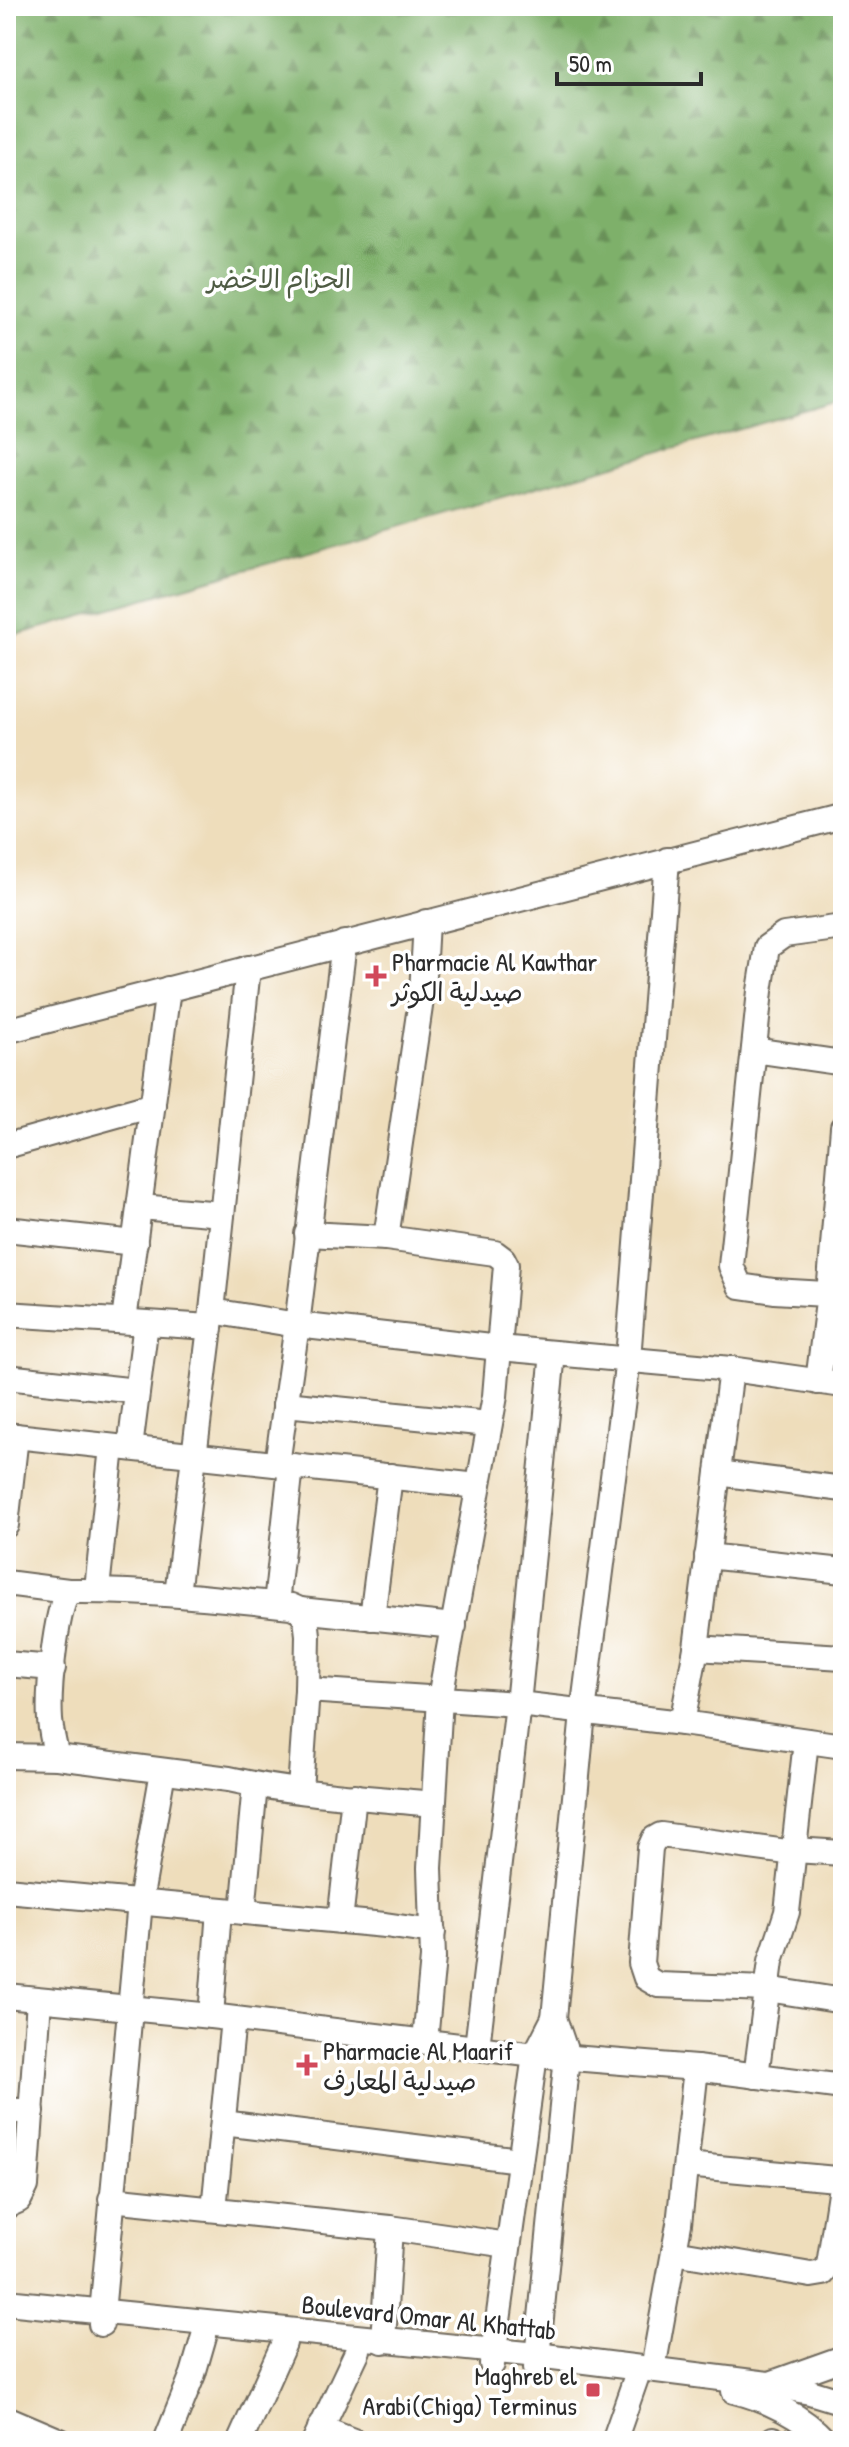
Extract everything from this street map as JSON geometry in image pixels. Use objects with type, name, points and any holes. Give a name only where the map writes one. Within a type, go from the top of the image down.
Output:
[{"type":"street","points":[[6,1031],[843,816]]},
{"type":"street","points":[[493,2357],[535,2055],[554,2018],[583,1713],[628,1359],[667,860]]},
{"type":"street","points":[[386,1238],[422,993],[426,922]]},
{"type":"street","points":[[836,1295],[740,1286],[731,1266],[767,947],[784,935],[843,927]]},
{"type":"street","points":[[276,1604],[285,1404],[344,943]]},
{"type":"street","points":[[177,1594],[211,1319],[248,968]]},
{"type":"street","points":[[97,1589],[121,1447],[137,1391],[135,1243],[168,989]]},
{"type":"street","points":[[754,1050],[843,1063]]},
{"type":"street","points":[[6,1146],[153,1105]]},
{"type":"street","points":[[818,1382],[836,1295],[843,1127]]},
{"type":"street","points":[[140,1207],[222,1214]]},
{"type":"street","points":[[6,1229],[135,1243]]},
{"type":"street","points":[[307,1234],[386,1238],[495,1253],[506,1265],[495,1396],[440,1698],[430,1868],[433,1932],[425,2041]]},
{"type":"street","points":[[6,1314],[135,1322],[211,1319],[297,1325],[499,1348],[731,1369],[843,1385]]},
{"type":"street","points":[[477,2047],[518,1704],[553,1353]]},
{"type":"street","points":[[682,1723],[696,1648],[731,1369]]},
{"type":"street","points":[[6,1377],[137,1391]]},
{"type":"street","points":[[285,1404],[489,1424]]},
{"type":"street","points":[[6,1525],[11,1435],[478,1486]]},
{"type":"street","points":[[718,1473],[843,1489]]},
{"type":"street","points":[[372,1618],[390,1476]]},
{"type":"street","points":[[707,1556],[843,1571]]},
{"type":"street","points":[[6,1583],[68,1591],[97,1589],[177,1594],[454,1626]]},
{"type":"street","points":[[57,1757],[50,1720],[53,1668],[59,1615],[68,1591]]},
{"type":"street","points":[[300,1610],[306,1618],[308,1635],[300,1790]]},
{"type":"street","points":[[696,1648],[843,1657]]},
{"type":"street","points":[[6,1664],[53,1668]]},
{"type":"street","points":[[307,1690],[518,1704],[843,1746]]},
{"type":"street","points":[[756,2076],[771,1961],[787,1912],[806,1741]]},
{"type":"street","points":[[6,1756],[57,1757],[255,1785],[433,1804]]},
{"type":"street","points":[[102,2318],[140,1902],[163,1771]]},
{"type":"street","points":[[214,2209],[223,2123],[222,2018],[231,1911],[255,1785]]},
{"type":"street","points":[[340,1921],[354,1796]]},
{"type":"street","points":[[843,1853],[794,1851],[661,1835],[654,1839],[650,1848],[641,1963],[646,1978],[658,1985],[767,1989],[843,2001]]},
{"type":"street","points":[[6,1890],[433,1932]]},
{"type":"street","points":[[6,1996],[535,2055],[696,2068],[843,2087]]},
{"type":"street","points":[[6,2206],[19,2200],[26,2186],[39,2000]]},
{"type":"street","points":[[536,2362],[567,2056],[554,2018]]},
{"type":"street","points":[[614,2441],[645,2374],[674,2252],[696,2068]]},
{"type":"street","points":[[6,2110],[32,2112]]},
{"type":"street","points":[[223,2123],[520,2160]]},
{"type":"street","points":[[674,2252],[811,2275],[823,2273],[829,2265],[841,2200],[841,2186],[836,2179],[686,2165]]},
{"type":"street","points":[[111,2199],[390,2228],[508,2245]]},
{"type":"street","points":[[383,2341],[390,2228]]},
{"type":"street","name":"Boulevard Omar Al Khattab","points":[[6,2302],[204,2336],[358,2350],[493,2357]]},
{"type":"street","name":"Boulevard Omar Al Khattab","points":[[6,2315],[102,2318],[383,2341],[536,2362],[768,2384],[810,2392],[843,2405]]},
{"type":"street","points":[[166,2441],[193,2374],[204,2336]]},
{"type":"street","points":[[240,2441],[284,2343]]},
{"type":"street","points":[[353,2441],[318,2434],[358,2350]]},
{"type":"street","points":[[768,2384],[843,2358]]},
{"type":"street","name":"Boulevard Omar Al Khattab","points":[[645,2374],[750,2395],[804,2423],[828,2441]]},
{"type":"street","points":[[828,2441],[832,2424],[843,2405]]},
{"type":"street","points":[[13,2428],[60,2441]]},
{"type":"green space","name":"الحزام الاخضر","points":[[6,6],[843,6],[843,400],[6,638]]},
{"type":"place","name":"Pharmacie Al Kawthar صيدلية الكوثر","points":[[376,976]]},
{"type":"place","name":"Pharmacie Al Maarif صيدلية المعارف","points":[[307,2065]]},
{"type":"place","name":"Maghreb el Arabi(Chiga) Terminus","points":[[593,2390]]}]
